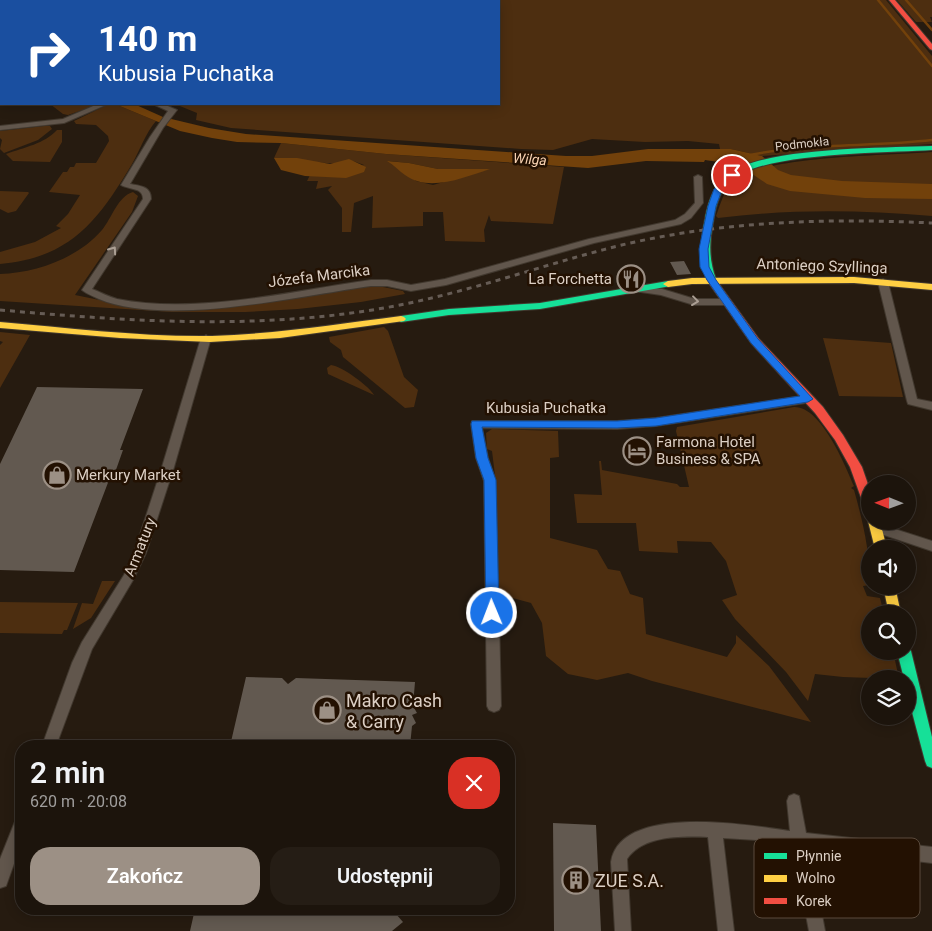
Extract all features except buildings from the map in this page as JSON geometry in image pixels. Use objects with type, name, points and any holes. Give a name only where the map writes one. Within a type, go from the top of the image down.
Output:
[{"type":"street","points":[[892,0],[932,48]]},
{"type":"street","points":[[0,128],[64,121],[102,105]]},
{"type":"street","name":"Józefa Marcika","points":[[160,105],[173,110],[159,126],[140,163],[125,185],[143,189],[147,194],[147,199],[87,290],[116,302],[157,306],[196,306],[239,302],[371,283],[387,283],[405,288],[420,287],[483,273],[592,241],[678,222],[688,216],[699,203]]},
{"type":"street","name":"Podmokła","points":[[861,484],[848,453],[829,423],[755,341],[711,280],[705,267],[703,249],[712,206],[722,184],[738,171],[776,160],[806,156],[932,148]]},
{"type":"street","points":[[698,177],[699,203],[712,206]]},
{"type":"street","name":"Antoniego Szyllinga","points":[[711,280],[796,279],[883,282],[932,287]]},
{"type":"street","points":[[0,325],[124,335],[206,338],[280,335],[449,312],[540,306],[630,290],[673,288],[711,280]]},
{"type":"street","points":[[883,282],[912,400],[932,406]]},
{"type":"street","points":[[673,288],[694,302],[727,302]]},
{"type":"street","name":"Armatury","points":[[51,740],[83,655],[129,577],[140,553],[168,467],[206,338]]},
{"type":"street","name":"Kubusia Puchatka","points":[[494,706],[490,480],[482,458],[476,424],[617,425],[656,422],[808,399]]},
{"type":"street","points":[[889,530],[932,546]]},
{"type":"street","points":[[906,660],[918,713],[932,761]]},
{"type":"street","points":[[794,801],[804,838]]},
{"type":"street","points":[[623,931],[619,859],[626,847],[640,839],[660,832],[697,828],[794,838]]},
{"type":"street","points":[[715,830],[726,931]]},
{"type":"street","points":[[0,880],[15,840]]},
{"type":"street","points":[[815,918],[817,931]]},
{"type":"shaded area","points":[[500,0],[886,0],[932,56],[932,144],[762,156],[731,149],[720,149],[719,144],[688,141],[645,142],[592,139],[553,150],[521,149],[231,128],[196,120],[197,113],[177,105],[500,105]]},
{"type":"shaded area","points":[[897,0],[932,0],[932,17],[930,17],[932,22],[916,22]]},
{"type":"shaded area","points":[[51,105],[97,105],[68,115],[63,114]]},
{"type":"shaded area","points":[[107,105],[117,105],[156,121],[107,203],[80,233],[64,245],[45,254],[0,264],[0,252],[35,242],[61,228],[56,226],[68,214],[80,195],[49,192],[63,172],[67,172],[76,163],[96,163],[109,141],[108,136],[96,125],[76,124],[74,121]]},
{"type":"shaded area","points":[[50,126],[52,129],[38,140],[4,153],[0,149],[2,140],[0,138],[0,131]]},
{"type":"shaded area","points":[[57,130],[62,130],[62,142],[50,162],[13,161],[6,154],[40,142]]},
{"type":"shaded area","points":[[281,143],[386,154],[564,167],[553,224],[491,221],[489,215],[484,230],[485,242],[445,241],[443,212],[423,212],[423,226],[372,228],[373,196],[354,203],[351,232],[342,232],[342,208],[328,190],[332,186],[316,189],[318,181],[307,181],[310,175],[323,175],[364,165],[352,161],[332,163],[274,158]],"holes":[[[389,161],[438,169],[489,169],[433,185],[416,181]]]},
{"type":"shaded area","points":[[932,152],[932,216],[825,211],[718,218],[716,216],[725,194],[733,182],[748,173],[770,166],[827,158]]},
{"type":"shaded area","points":[[0,191],[29,193],[16,211],[8,213],[0,209]]},
{"type":"shaded area","points":[[133,192],[138,196],[132,212],[75,295],[129,306],[182,308],[373,285],[403,291],[405,294],[361,302],[298,309],[245,312],[172,312],[0,301],[0,274],[28,271],[42,267],[81,249],[102,230],[123,198]]},
{"type":"shaded area","points":[[384,327],[388,331],[404,377],[418,390],[414,407],[405,408],[343,357],[341,350],[330,342],[329,337]]},
{"type":"shaded area","points":[[0,332],[30,335],[0,388],[0,345],[3,342],[0,341]]},
{"type":"shaded area","points":[[823,338],[891,343],[903,397],[839,396]]},
{"type":"shaded area","points":[[331,365],[355,377],[374,395],[328,374],[327,368]]},
{"type":"shaded area","points":[[794,407],[804,409],[814,416],[831,438],[854,486],[851,488],[854,490],[861,519],[861,530],[863,530],[866,540],[861,540],[861,595],[880,598],[882,605],[861,605],[861,660],[895,660],[897,670],[861,670],[861,678],[815,674],[808,701],[786,672],[735,619],[722,600],[737,595],[726,561],[711,542],[677,541],[678,553],[639,551],[636,523],[577,523],[574,494],[602,495],[599,461],[601,461],[602,470],[677,484],[680,487],[689,487],[676,431],[677,427]]},
{"type":"shaded area","points":[[492,429],[558,431],[559,457],[550,458],[550,538],[597,550],[608,569],[620,571],[630,594],[643,598],[646,634],[727,657],[736,643],[736,635],[769,666],[811,722],[652,681],[628,673],[597,680],[568,674],[546,656],[542,623],[531,603],[498,594],[495,475],[492,451],[487,449],[486,433]]},
{"type":"shaded area","points":[[102,581],[115,581],[91,618],[73,629],[82,603],[93,604]]},
{"type":"shaded area","points":[[0,602],[78,603],[67,630],[64,630],[62,634],[0,633]]},
{"type":"water","name":"Wilga","points":[[117,105],[136,105],[163,117],[209,128],[246,134],[566,156],[592,156],[648,149],[731,149],[762,156],[778,170],[791,175],[842,181],[932,184],[932,199],[865,198],[790,191],[767,184],[739,165],[705,160],[704,162],[646,161],[588,168],[386,154],[281,143],[237,142],[180,131]]},
{"type":"water","points":[[274,158],[297,158],[330,164],[349,159],[366,167],[364,172],[346,178],[305,176],[281,170]]},
{"type":"water","points":[[387,161],[438,169],[490,169],[447,182],[425,183],[405,175]]},
{"type":"waterway","points":[[878,0],[932,66]]},
{"type":"waterway","points":[[906,0],[932,30]]},
{"type":"waterway","points":[[750,155],[818,147],[932,140]]},
{"type":"railway","points":[[0,310],[189,322],[284,320],[331,316],[378,309],[441,296],[626,244],[702,230],[816,221],[932,223]]},
{"type":"traffic: fast","points":[[711,279],[705,252],[710,217],[713,203],[722,184],[733,174],[749,166],[799,156],[932,148]]},
{"type":"traffic: fast","points":[[401,319],[449,312],[540,306],[668,284]]},
{"type":"traffic: fast","points":[[906,660],[918,713],[932,761]]},
{"type":"traffic: slow","points":[[668,284],[692,281],[854,280],[932,287]]},
{"type":"traffic: slow","points":[[0,325],[120,335],[210,339],[280,335],[401,319]]},
{"type":"traffic: slow","points":[[876,530],[879,540]]},
{"type":"traffic: slow","points":[[891,595],[893,605]]},
{"type":"traffic: jam","points":[[892,0],[932,48]]},
{"type":"traffic: jam","points":[[711,279],[755,341],[819,410],[839,438],[856,467],[861,481]]},
{"type":"place","name":"La Forchetta","points":[[631,279]]},
{"type":"place","name":"Farmona Hotel Business & SPA","points":[[637,451]]},
{"type":"place","name":"Merkury Market","points":[[57,475]]},
{"type":"place","name":"Makro Cash & Carry","points":[[327,710]]},
{"type":"place","name":"ZUE S.A.","points":[[576,880]]},
{"type":"route","points":[[492,613],[490,480],[482,458],[476,424],[617,425],[656,422],[808,399],[755,341],[707,273],[703,249],[707,223],[718,189],[732,175]]}]
